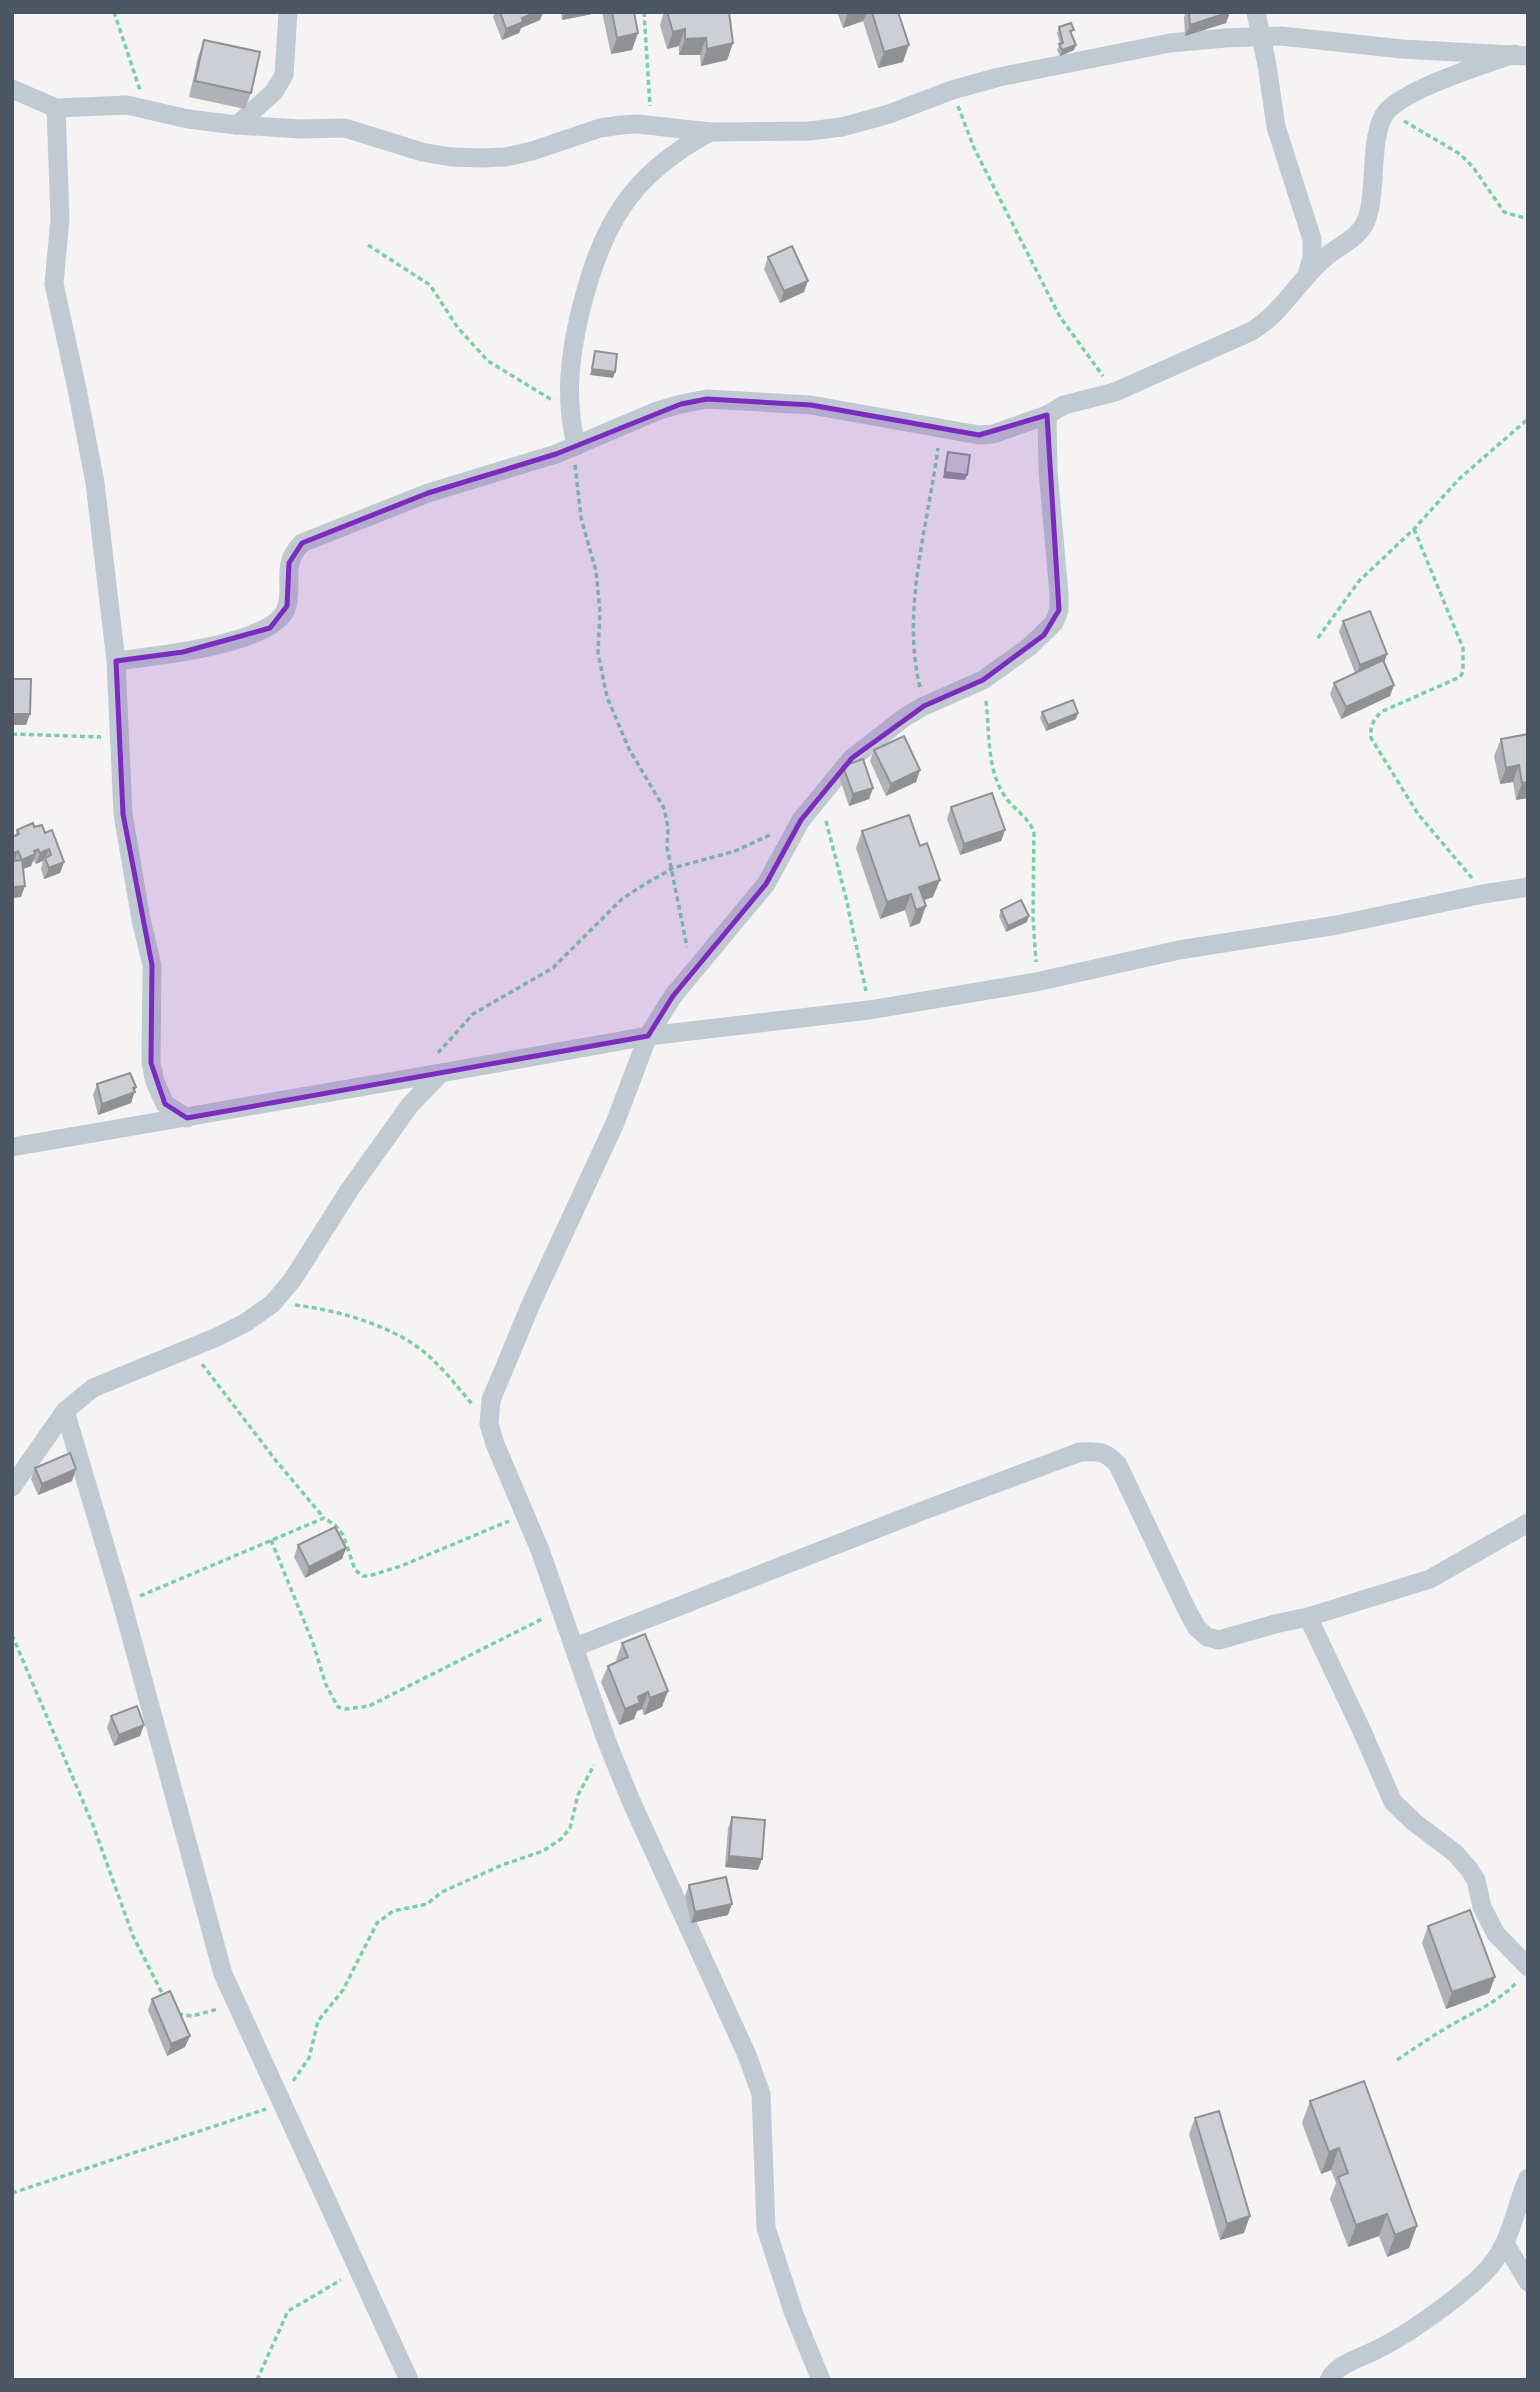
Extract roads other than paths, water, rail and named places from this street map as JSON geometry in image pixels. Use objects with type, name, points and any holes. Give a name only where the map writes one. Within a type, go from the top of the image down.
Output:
[{"type":"street","points":[[237,125],[274,92],[284,75],[288,12]]},
{"type":"street","points":[[1256,12],[1276,127],[1312,239],[1312,257],[1307,276]]},
{"type":"street","points":[[12,89],[56,108],[112,104],[188,119],[237,125],[299,129],[345,128],[422,152],[482,158],[506,157],[532,151],[600,128],[621,125],[651,125],[710,132],[809,131],[842,127],[999,77],[1170,43],[1281,36],[1402,49],[1521,55]]},
{"type":"street","points":[[116,661],[183,652],[270,628],[282,617],[287,606],[289,563],[294,551],[302,543],[428,493],[575,446],[657,411],[681,404],[707,399],[811,405],[979,435],[993,434],[1047,415],[1064,405],[1115,392],[1265,323],[1331,252],[1353,239],[1367,220],[1377,133],[1387,111],[1425,88],[1521,55]]},
{"type":"street","points":[[56,108],[60,219],[54,284],[95,483],[116,661],[123,814],[152,965],[151,1063],[155,1082],[165,1104],[187,1118]]},
{"type":"street","points":[[575,446],[568,386],[575,336],[597,253],[623,205],[655,169],[674,152],[710,132]]},
{"type":"street","points":[[821,2380],[794,2314],[766,2228],[761,2094],[747,2055],[631,1801],[607,1742],[561,1609],[495,1444],[489,1424],[491,1400],[615,1123],[648,1037],[673,996],[766,884],[801,820],[818,796],[852,758],[924,706],[984,680],[1044,635],[1054,623],[1059,610],[1057,545],[1048,471],[1047,415]]},
{"type":"street","points":[[12,1147],[648,1037],[869,1010],[1036,982],[1178,950],[1337,925],[1528,887]]},
{"type":"street","points":[[12,1488],[65,1411],[93,1388],[245,1323],[273,1303],[293,1279],[350,1189],[410,1105],[441,1073]]},
{"type":"street","points":[[65,1411],[122,1603],[219,1961],[278,2097],[303,2145],[410,2380]]},
{"type":"street","points":[[575,1647],[1080,1452],[1098,1451],[1109,1455],[1118,1465],[1197,1628],[1207,1637],[1219,1640],[1308,1617],[1430,1579],[1528,1523]]},
{"type":"street","points":[[1308,1617],[1393,1802],[1414,1822],[1455,1853],[1469,1870],[1476,1880],[1482,1908],[1496,1934],[1524,1973]]},
{"type":"street","points":[[1329,2380],[1336,2370],[1388,2344],[1484,2273],[1506,2245],[1528,2178]]},
{"type":"street","points":[[1506,2245],[1528,2282]]}]
